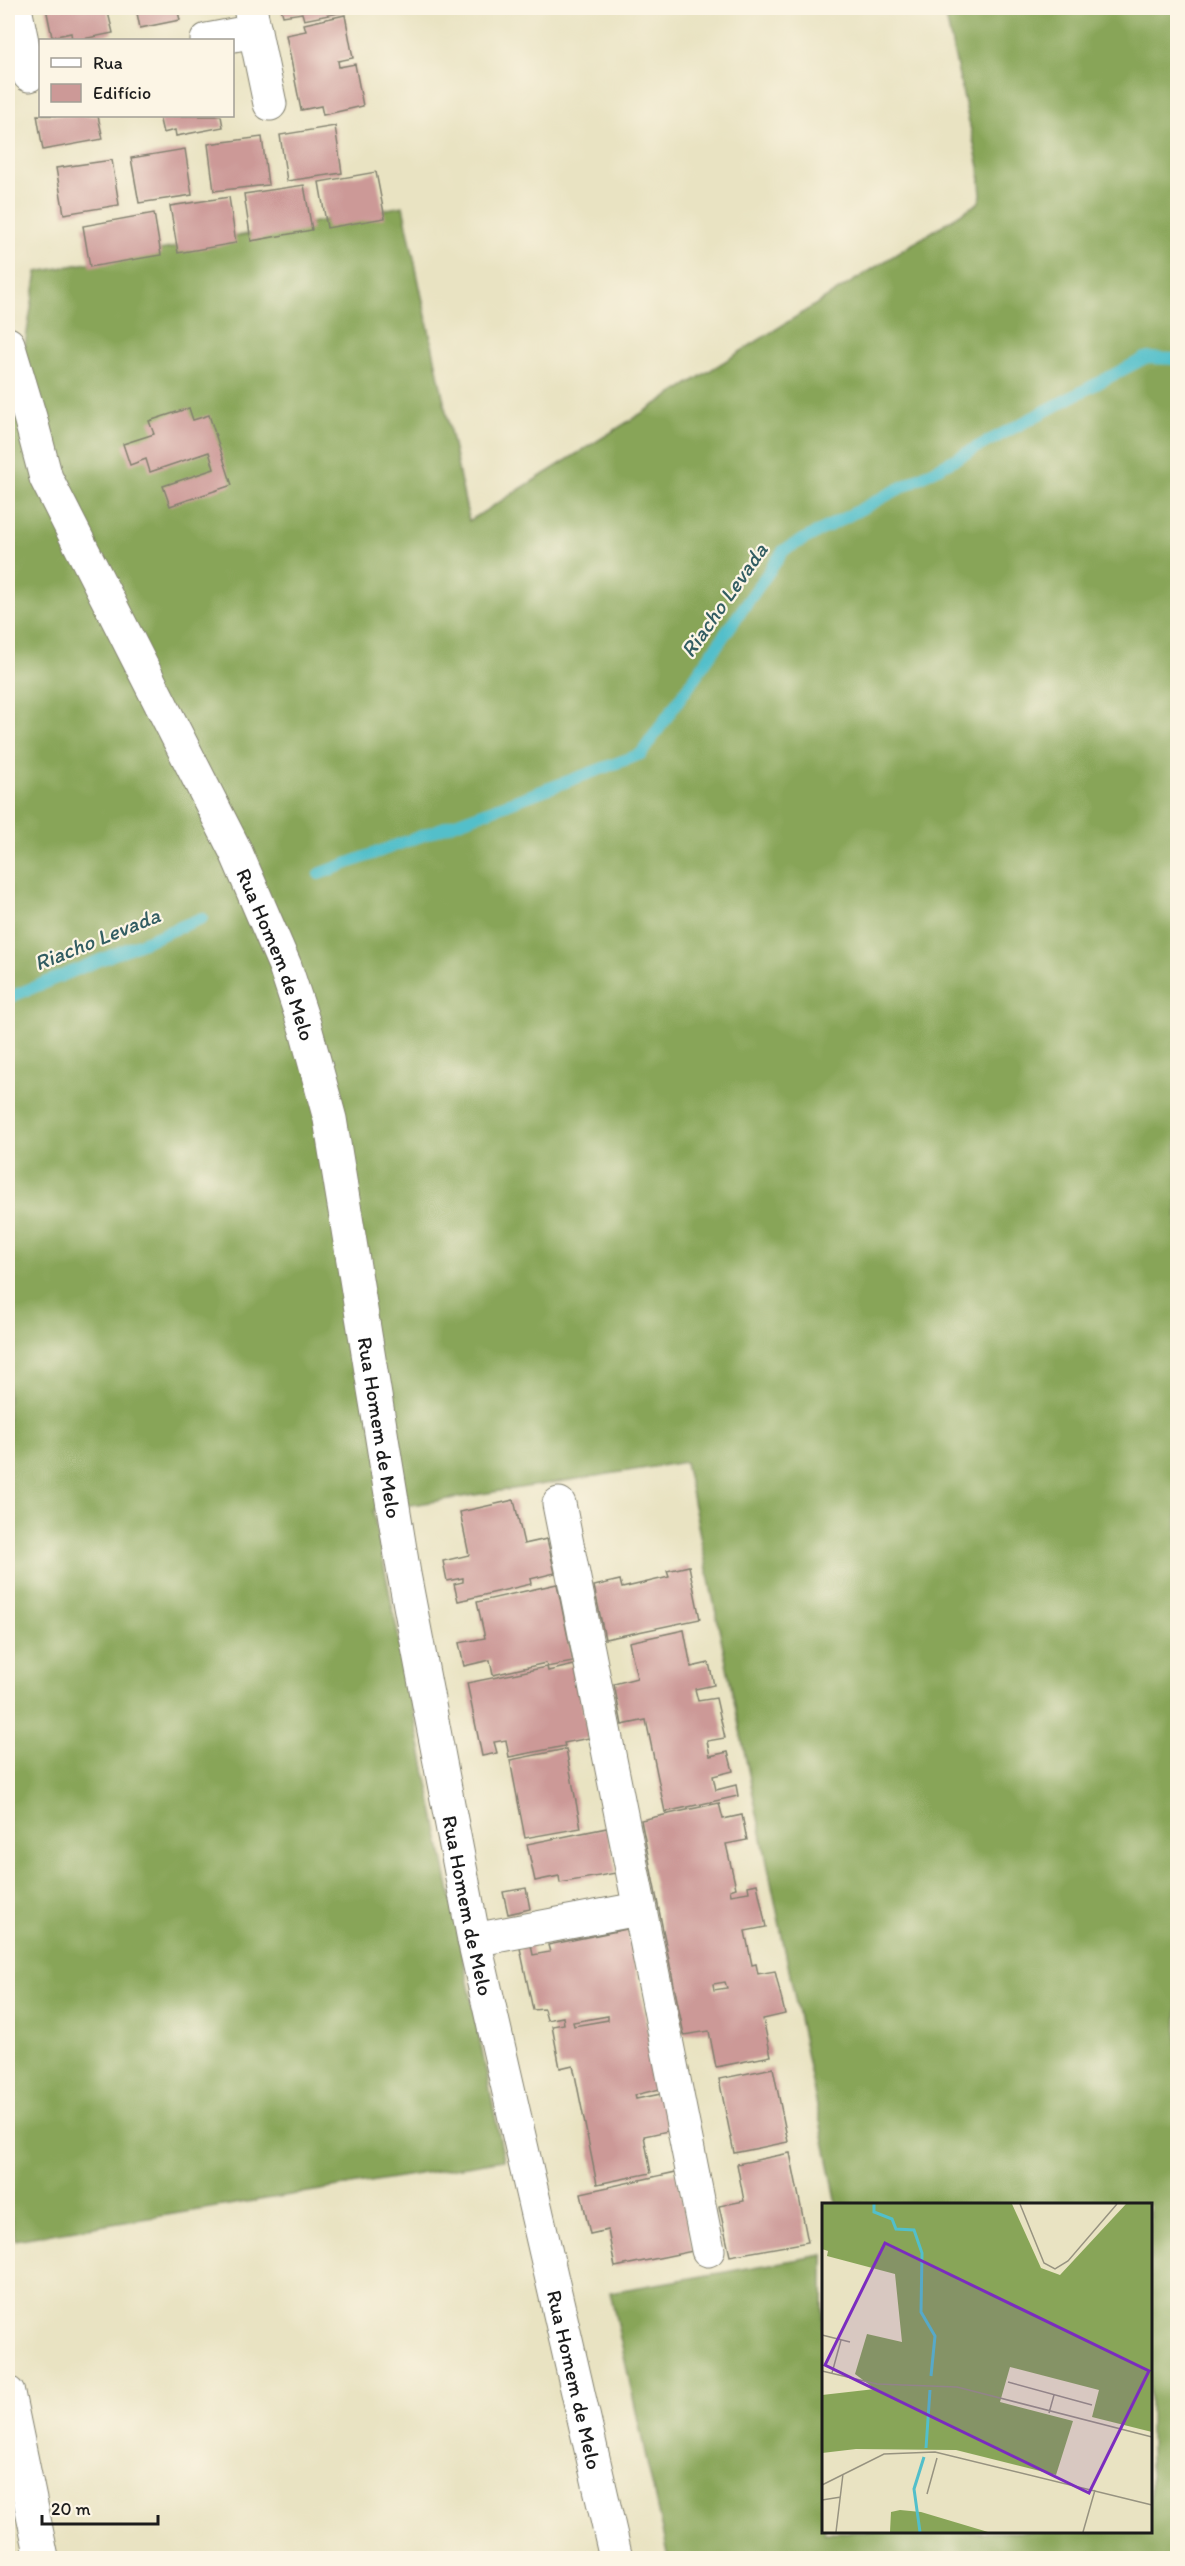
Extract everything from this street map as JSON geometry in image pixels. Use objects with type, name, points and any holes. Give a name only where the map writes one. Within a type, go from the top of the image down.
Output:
[{"type":"street","points":[[15,8],[26,75]]},
{"type":"street","points":[[209,39],[252,19],[270,104]]},
{"type":"street","name":"Rua Homem de Melo","points":[[8,344],[46,478],[235,850],[285,966],[305,1027],[330,1119],[404,1574],[474,1940],[616,2559]]},
{"type":"street","points":[[560,1504],[638,1909],[708,2250]]},
{"type":"street","points":[[474,1940],[638,1909]]},
{"type":"street","points":[[8,2393],[42,2559]]},
{"type":"green space","points":[[944,8],[1177,8],[1177,2558],[668,2558],[610,2292],[822,2255],[822,2533],[1152,2533],[1152,2203],[837,2203],[685,1462],[373,1511],[504,2160],[15,2240],[8,2205],[8,448],[37,272],[403,206],[469,521],[978,203],[981,196],[979,167]]},
{"type":"building","points":[[46,8],[107,8],[113,33],[83,39],[72,39],[71,33],[52,37]]},
{"type":"building","points":[[136,8],[195,9],[178,12],[180,20],[140,28]]},
{"type":"building","points":[[281,8],[343,8],[344,12],[304,20],[302,13],[283,16]]},
{"type":"building","points":[[345,15],[353,58],[338,61],[339,67],[355,64],[363,106],[323,115],[321,106],[301,110],[286,35],[306,31],[304,24]]},
{"type":"building","points":[[37,115],[39,117],[98,117],[103,139],[43,150]]},
{"type":"building","points":[[159,117],[221,117],[223,127],[176,136],[175,130],[163,133]]},
{"type":"building","points":[[335,126],[342,173],[287,181],[280,135]]},
{"type":"building","points":[[262,137],[268,185],[214,191],[208,144]]},
{"type":"building","points":[[185,149],[192,195],[139,203],[131,158]]},
{"type":"building","points":[[112,160],[119,205],[64,214],[56,168]]},
{"type":"building","points":[[376,172],[385,218],[327,228],[319,182]]},
{"type":"building","points":[[304,185],[312,230],[251,241],[244,194]]},
{"type":"building","points":[[229,197],[236,243],[178,253],[170,206]]},
{"type":"building","points":[[154,213],[161,255],[90,267],[83,226]]},
{"type":"building","points":[[189,408],[193,420],[209,415],[232,485],[170,506],[163,486],[214,469],[209,452],[150,472],[146,459],[130,465],[123,444],[154,434],[149,421]]},
{"type":"building","points":[[514,1500],[524,1544],[547,1539],[555,1573],[530,1579],[531,1584],[458,1601],[454,1584],[463,1582],[463,1578],[447,1581],[443,1561],[469,1555],[460,1512]]},
{"type":"building","points":[[689,1566],[700,1619],[605,1639],[594,1586],[620,1580],[622,1588],[669,1577],[667,1571]]},
{"type":"building","points":[[557,1584],[573,1662],[547,1667],[546,1663],[493,1675],[490,1660],[464,1666],[459,1643],[485,1638],[477,1602]]},
{"type":"building","points":[[684,1630],[691,1667],[709,1663],[714,1685],[695,1689],[698,1701],[716,1698],[725,1738],[707,1741],[710,1756],[728,1752],[733,1771],[713,1776],[716,1790],[736,1785],[738,1796],[665,1812],[646,1720],[622,1725],[614,1684],[637,1678],[629,1642]]},
{"type":"building","points":[[574,1665],[589,1738],[564,1743],[565,1746],[509,1757],[506,1740],[494,1742],[497,1753],[482,1756],[467,1683],[547,1667],[548,1671]]},
{"type":"building","points":[[566,1749],[581,1828],[525,1838],[510,1760]]},
{"type":"building","points":[[719,1803],[723,1819],[742,1815],[747,1840],[726,1844],[736,1888],[730,1890],[731,1895],[749,1892],[748,1886],[757,1884],[766,1927],[745,1931],[752,1965],[756,1964],[758,1974],[775,1971],[785,2014],[763,2019],[771,2056],[716,2067],[709,2031],[684,2035],[641,1820]],"holes":[[[725,1982],[727,1988],[714,1990],[713,1984]]]},
{"type":"building","points":[[607,1828],[616,1873],[560,1883],[559,1876],[535,1881],[527,1844]]},
{"type":"building","points":[[526,1888],[530,1909],[508,1914],[503,1892]]},
{"type":"building","points":[[627,1929],[660,2089],[635,2095],[636,2099],[661,2094],[668,2131],[644,2136],[651,2173],[597,2184],[573,2065],[560,2068],[552,2026],[564,2024],[563,2017],[547,2020],[544,2009],[533,2010],[520,1948],[531,1945],[533,1955],[550,1952],[548,1945]],"holes":[[[608,2016],[608,2020],[574,2026],[573,2022]]]},
{"type":"building","points":[[773,2068],[788,2142],[734,2153],[719,2079]]},
{"type":"building","points":[[790,2153],[808,2242],[730,2256],[719,2206],[744,2201],[737,2164]]},
{"type":"building","points":[[676,2172],[693,2251],[615,2267],[608,2230],[590,2234],[581,2193]]},
{"type":"waterway","name":"Riacho Levada","points":[[319,874],[641,754],[784,550],[1145,358],[1178,359]]},
{"type":"waterway","name":"Riacho Levada","points":[[8,998],[202,918]]}]
